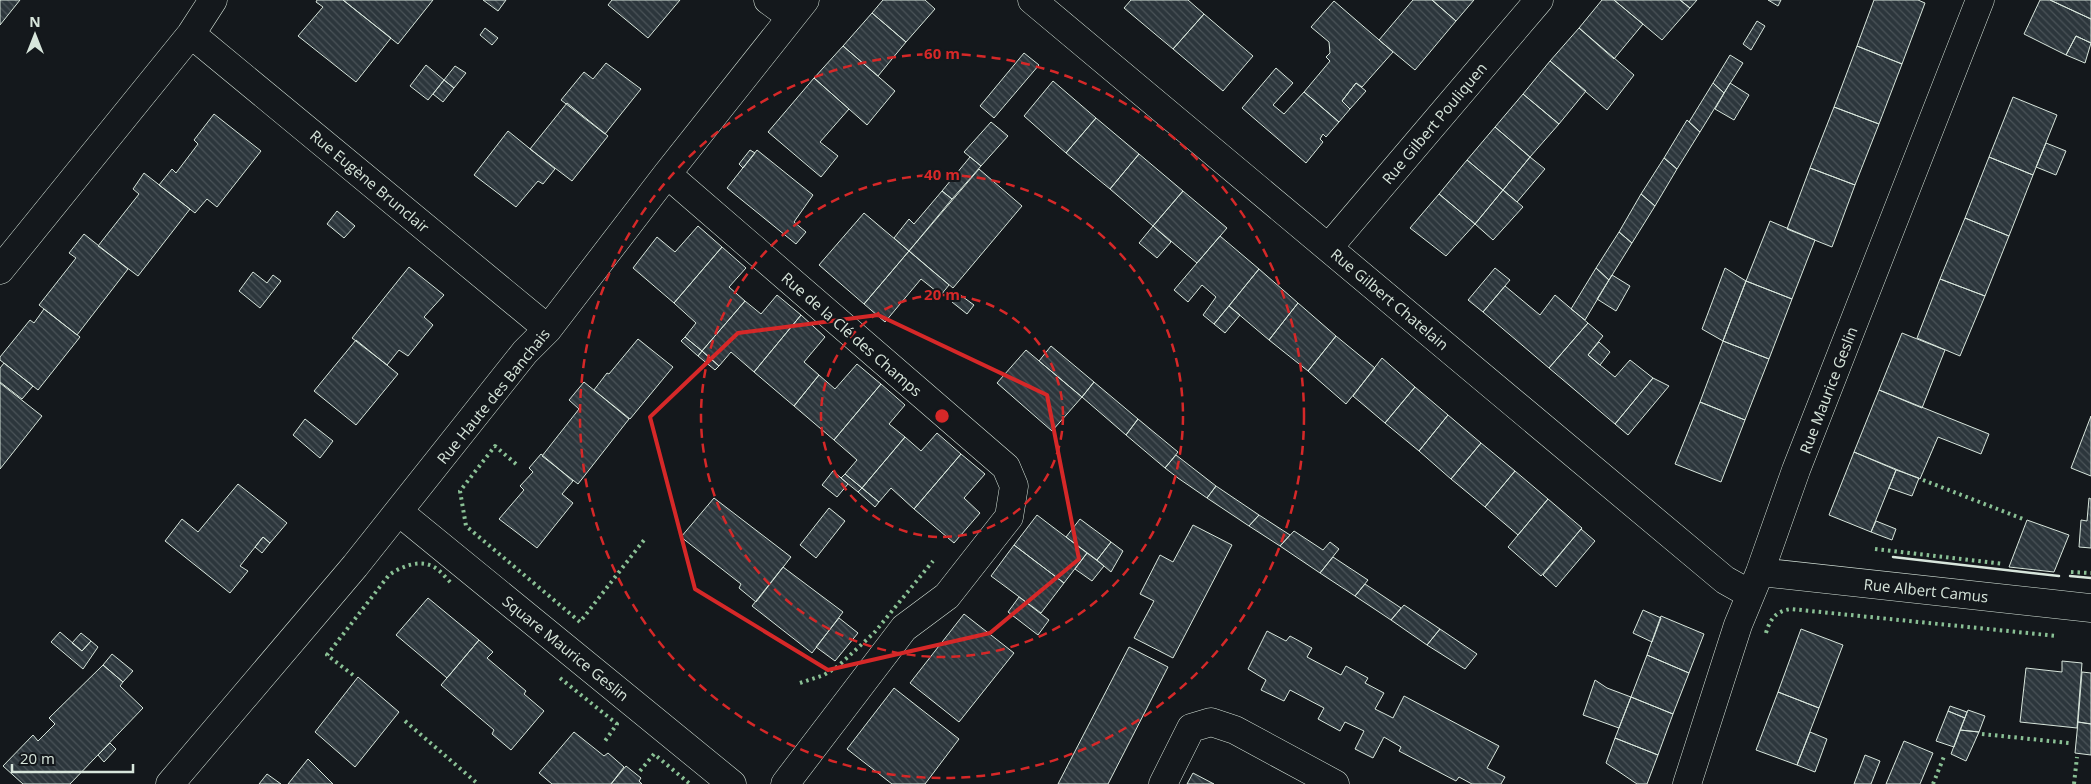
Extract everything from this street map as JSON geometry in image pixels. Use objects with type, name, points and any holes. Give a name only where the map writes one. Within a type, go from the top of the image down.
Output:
[{"type":"street","points":[[0,270],[191,34],[213,0]]},
{"type":"street","points":[[768,0],[798,8]]},
{"type":"street","name":"Rue Gilbert Chatelain","points":[[1032,0],[1725,580],[1756,583]]},
{"type":"street","name":"Rue Gilbert Pouliquen","points":[[1329,247],[1539,0]]},
{"type":"street","name":"Rue Maurice Geslin","points":[[1687,784],[1738,625],[1756,583],[1796,470],[1980,0]]},
{"type":"street","name":"Rue Haute des Banchais","points":[[170,784],[399,512],[525,352],[548,329],[798,8]]},
{"type":"street","name":"Rue Eugène Brunclair","points":[[191,34],[548,329]]},
{"type":"street","name":"Rue de la Clé des Champs","points":[[667,174],[1006,467],[1014,486],[1009,516],[1003,524],[947,596],[904,628],[785,784]]},
{"type":"street","name":"Square Maurice Geslin","points":[[399,512],[732,784]]},
{"type":"street","name":"Rue Albert Camus","points":[[1756,583],[2091,608]]},
{"type":"street","points":[[1163,784],[1191,728],[1211,722],[1235,730],[1335,784]]},
{"type":"highlighted area","points":[[878,315],[1047,395],[1079,559],[990,633],[828,670],[695,589],[650,417],[738,333]]},
{"type":"building","points":[[0,0],[20,0],[0,25]]},
{"type":"building","points":[[317,0],[343,0],[391,38],[356,82],[298,36],[323,7],[316,2]]},
{"type":"building","points":[[343,0],[433,0],[398,44]]},
{"type":"building","points":[[483,0],[506,0],[498,11]]},
{"type":"building","points":[[612,0],[680,0],[648,38],[608,5]]},
{"type":"building","points":[[883,0],[925,0],[935,9],[906,42],[872,13]]},
{"type":"building","points":[[1131,0],[1188,0],[1204,14],[1173,49],[1124,8]]},
{"type":"building","points":[[1413,0],[1432,0],[1456,21],[1415,70],[1379,40]]},
{"type":"building","points":[[1432,0],[1474,0],[1456,21]]},
{"type":"building","points":[[1602,0],[1614,0],[1643,24],[1614,59],[1579,28]]},
{"type":"building","points":[[1614,0],[1680,0],[1690,8],[1662,40]]},
{"type":"building","points":[[1680,0],[1697,0],[1690,8]]},
{"type":"building","points":[[1768,0],[1781,0],[1778,6]]},
{"type":"building","points":[[1874,0],[1918,0],[1925,3],[1902,64],[1857,46]]},
{"type":"building","points":[[2040,0],[2050,0],[2091,19],[2091,43],[2076,36],[2066,55],[2024,34]]},
{"type":"building","points":[[2050,0],[2091,0],[2091,19]]},
{"type":"building","points":[[1334,1],[1393,52],[1362,87],[1356,83],[1342,101],[1350,109],[1339,122],[1304,92],[1330,61],[1326,57],[1330,53],[1329,42],[1311,27]]},
{"type":"building","points":[[872,13],[906,42],[878,76],[843,46]]},
{"type":"building","points":[[1204,14],[1253,56],[1223,91],[1173,49]]},
{"type":"building","points":[[1757,21],[1765,26],[1751,50],[1743,44]]},
{"type":"building","points":[[485,28],[498,38],[492,45],[480,35]]},
{"type":"building","points":[[1579,28],[1634,75],[1607,110],[1550,61]]},
{"type":"building","points":[[2076,36],[2091,43],[2085,63],[2066,55]]},
{"type":"building","points":[[843,46],[895,91],[867,125],[814,78]]},
{"type":"building","points":[[1857,46],[1902,64],[1879,124],[1834,107]]},
{"type":"building","points":[[1024,53],[1039,65],[994,118],[980,106]]},
{"type":"building","points":[[1730,55],[1743,63],[1724,93],[1713,83]]},
{"type":"building","points":[[1550,61],[1586,91],[1559,124],[1523,94]]},
{"type":"building","points":[[606,63],[641,89],[605,134],[561,100],[584,72],[593,79]]},
{"type":"building","points":[[426,65],[444,80],[428,100],[410,86]]},
{"type":"building","points":[[455,66],[466,73],[454,88],[444,80]]},
{"type":"building","points":[[1276,68],[1293,83],[1273,105],[1284,114],[1304,92],[1339,122],[1326,137],[1323,134],[1320,139],[1323,142],[1306,163],[1242,108]]},
{"type":"building","points":[[814,78],[849,109],[820,142],[838,156],[821,177],[768,132]]},
{"type":"building","points":[[444,80],[454,88],[443,102],[433,94]]},
{"type":"building","points":[[1053,81],[1096,118],[1066,153],[1024,116]]},
{"type":"building","points":[[1356,83],[1366,91],[1350,109],[1342,101]]},
{"type":"building","points":[[1713,83],[1724,93],[1700,132],[1689,122]]},
{"type":"building","points":[[1730,83],[1749,95],[1734,120],[1715,109]]},
{"type":"building","points":[[1523,94],[1559,124],[1530,157],[1495,127]]},
{"type":"building","points":[[2013,97],[2057,115],[2033,175],[1989,157]]},
{"type":"building","points":[[567,103],[608,136],[572,181],[530,149]]},
{"type":"building","points":[[1834,107],[1879,124],[1855,185],[1810,168]]},
{"type":"building","points":[[214,114],[261,151],[217,207],[207,199],[195,213],[159,185],[172,169],[176,173],[198,144],[194,140]]},
{"type":"building","points":[[1096,118],[1139,154],[1110,189],[1066,153]]},
{"type":"building","points":[[1687,120],[1700,132],[1677,169],[1664,158]]},
{"type":"building","points":[[991,122],[1008,136],[981,166],[964,152]]},
{"type":"building","points":[[1495,127],[1530,157],[1503,190],[1467,160]]},
{"type":"building","points":[[508,131],[555,169],[543,184],[538,181],[516,207],[474,175]]},
{"type":"building","points":[[2046,143],[2066,151],[2056,175],[2036,167]]},
{"type":"building","points":[[750,150],[755,153],[743,168],[739,164]]},
{"type":"building","points":[[757,150],[813,195],[794,222],[806,232],[796,244],[727,188]]},
{"type":"building","points":[[1139,154],[1183,191],[1153,226],[1110,189]]},
{"type":"building","points":[[970,157],[981,166],[952,199],[942,191]]},
{"type":"building","points":[[1530,157],[1545,169],[1517,202],[1503,190]]},
{"type":"building","points":[[1989,157],[2033,175],[2009,236],[1965,218]]},
{"type":"building","points":[[1664,158],[1677,169],[1655,206],[1641,194]]},
{"type":"building","points":[[1467,160],[1503,190],[1475,224],[1439,194]]},
{"type":"building","points":[[1810,168],[1855,185],[1832,247],[1787,229]]},
{"type":"building","points":[[979,169],[1022,206],[953,288],[909,251]]},
{"type":"building","points":[[144,173],[190,209],[138,276],[98,246],[139,194],[133,189]]},
{"type":"building","points":[[1503,190],[1523,207],[1493,240],[1475,224]]},
{"type":"building","points":[[942,191],[952,199],[909,251],[894,238],[909,219],[914,224]]},
{"type":"building","points":[[1183,191],[1227,228],[1197,263],[1153,226]]},
{"type":"building","points":[[1439,194],[1475,224],[1446,256],[1410,228]]},
{"type":"building","points":[[1641,194],[1655,206],[1632,243],[1619,232]]},
{"type":"building","points":[[337,211],[355,226],[344,238],[327,224]]},
{"type":"building","points":[[864,213],[909,251],[864,304],[819,265]]},
{"type":"building","points":[[1965,218],[2009,236],[1985,296],[1940,279]]},
{"type":"building","points":[[1770,221],[1815,240],[1792,299],[1746,281]]},
{"type":"building","points":[[698,226],[722,247],[674,303],[633,268],[657,237],[675,252]]},
{"type":"building","points":[[1153,226],[1171,242],[1157,258],[1139,243]]},
{"type":"building","points":[[1619,232],[1632,243],[1609,280],[1596,268]]},
{"type":"building","points":[[84,234],[128,269],[77,335],[39,305],[76,258],[69,253]]},
{"type":"building","points":[[1220,236],[1259,269],[1214,324],[1203,315],[1216,297],[1202,285],[1188,302],[1174,290]]},
{"type":"building","points":[[722,247],[746,268],[729,287],[745,301],[702,351],[685,337],[696,323],[674,303]]},
{"type":"building","points":[[909,251],[949,285],[941,295],[921,279],[885,322],[864,304]]},
{"type":"building","points":[[409,267],[444,295],[424,317],[433,325],[408,356],[399,350],[387,365],[352,338]]},
{"type":"building","points":[[1495,268],[1510,280],[1483,312],[1468,300]]},
{"type":"building","points":[[1596,268],[1609,280],[1585,320],[1571,309]]},
{"type":"building","points":[[1725,268],[1746,281],[1723,341],[1702,329]]},
{"type":"building","points":[[1259,269],[1298,303],[1269,340],[1229,306]]},
{"type":"building","points":[[253,272],[267,283],[273,275],[281,281],[260,308],[239,291]]},
{"type":"building","points":[[1612,275],[1630,286],[1616,311],[1597,299]]},
{"type":"building","points":[[1940,279],[1985,296],[1960,356],[1917,338]]},
{"type":"building","points":[[1746,281],[1792,299],[1769,359],[1723,341]]},
{"type":"building","points":[[1505,286],[1540,315],[1555,295],[1588,323],[1549,368],[1483,312]]},
{"type":"building","points":[[959,294],[974,305],[967,314],[952,302]]},
{"type":"building","points":[[777,295],[801,315],[754,372],[731,352],[719,366],[702,351],[745,301],[761,314]]},
{"type":"building","points":[[1298,303],[1336,336],[1308,371],[1269,340]]},
{"type":"building","points":[[1229,306],[1240,315],[1225,333],[1214,324]]},
{"type":"building","points":[[44,309],[80,337],[38,390],[0,360],[0,357],[30,320],[34,323]]},
{"type":"building","points":[[801,315],[825,337],[804,362],[819,375],[794,406],[754,372]]},
{"type":"building","points":[[1588,323],[1603,336],[1588,355],[1615,377],[1630,360],[1653,378],[1615,424],[1549,368]]},
{"type":"building","points":[[1902,333],[1945,350],[1922,408],[1879,390]]},
{"type":"building","points":[[1336,336],[1375,368],[1346,404],[1308,371]]},
{"type":"building","points":[[685,337],[702,351],[698,356],[681,341]]},
{"type":"building","points":[[638,339],[673,367],[630,419],[594,390]]},
{"type":"building","points":[[356,340],[398,374],[356,425],[314,391]]},
{"type":"building","points":[[1723,341],[1769,359],[1745,420],[1700,402]]},
{"type":"building","points":[[1599,342],[1610,352],[1600,365],[1588,355]]},
{"type":"building","points":[[1051,346],[1094,382],[1082,397],[1039,361]]},
{"type":"building","points":[[1026,350],[1082,397],[1052,431],[997,383]]},
{"type":"building","points":[[702,351],[719,366],[715,370],[698,356]]},
{"type":"building","points":[[1382,358],[1415,387],[1385,423],[1353,396]]},
{"type":"building","points":[[4,363],[33,386],[22,399],[0,382],[0,368]]},
{"type":"building","points":[[857,364],[881,384],[834,440],[794,406],[819,375],[835,389]]},
{"type":"building","points":[[1653,378],[1669,386],[1628,435],[1615,424]]},
{"type":"building","points":[[584,382],[629,419],[578,484],[542,456],[579,409],[569,400]]},
{"type":"building","points":[[1094,382],[1138,419],[1126,435],[1082,397]]},
{"type":"building","points":[[0,383],[42,416],[0,469]]},
{"type":"building","points":[[881,384],[905,405],[889,424],[905,437],[862,488],[845,474],[857,460],[834,440]]},
{"type":"building","points":[[1415,387],[1448,415],[1419,451],[1385,423]]},
{"type":"building","points":[[1879,390],[1989,434],[1981,454],[1938,437],[1920,479],[1854,452]]},
{"type":"building","points":[[1700,402],[1745,420],[1721,482],[1675,464]]},
{"type":"building","points":[[1448,415],[1481,443],[1451,479],[1419,451]]},
{"type":"building","points":[[2091,416],[2091,476],[2071,468]]},
{"type":"building","points":[[305,419],[333,441],[320,458],[293,435]]},
{"type":"building","points":[[1138,419],[1178,452],[1165,468],[1126,435]]},
{"type":"building","points":[[937,433],[961,454],[914,509],[891,488],[879,502],[862,488],[905,437],[921,451]]},
{"type":"building","points":[[1481,443],[1515,471],[1485,507],[1451,479]]},
{"type":"building","points":[[1854,452],[1896,470],[1871,532],[1829,515]]},
{"type":"building","points":[[541,454],[573,481],[562,494],[573,503],[537,548],[499,519],[524,490],[520,486],[533,472],[529,468]]},
{"type":"building","points":[[961,454],[985,474],[964,498],[980,513],[954,543],[914,509]]},
{"type":"building","points":[[1176,455],[1216,486],[1207,498],[1165,468]]},
{"type":"building","points":[[1896,470],[1919,478],[1912,496],[1889,488]]},
{"type":"building","points":[[833,471],[848,484],[837,497],[822,485]]},
{"type":"building","points":[[1515,471],[1548,499],[1518,535],[1485,507]]},
{"type":"building","points":[[845,474],[862,488],[858,492],[841,478]]},
{"type":"building","points":[[238,484],[287,523],[270,543],[263,537],[240,566],[248,571],[230,593],[165,541],[182,519],[198,532]]},
{"type":"building","points":[[1216,486],[1259,515],[1249,526],[1207,498]]},
{"type":"building","points":[[862,488],[879,502],[875,507],[858,492]]},
{"type":"building","points":[[714,498],[791,557],[756,602],[739,588],[741,584],[681,537]]},
{"type":"building","points":[[2089,498],[2091,499],[2091,548],[2079,547],[2081,520],[2087,521]]},
{"type":"building","points":[[1548,499],[1582,528],[1541,576],[1508,547]]},
{"type":"building","points":[[829,508],[845,521],[816,558],[800,545]]},
{"type":"building","points":[[1037,515],[1087,553],[1064,583],[1014,545]]},
{"type":"building","points":[[1259,515],[1290,535],[1280,546],[1249,526]]},
{"type":"building","points":[[1080,519],[1111,542],[1097,560],[1066,537]]},
{"type":"building","points":[[2027,520],[2069,535],[2054,572],[2009,567]]},
{"type":"building","points":[[1876,521],[1896,529],[1892,540],[1871,532]]},
{"type":"building","points":[[1193,525],[1232,545],[1173,658],[1134,638],[1154,601],[1140,594],[1160,555],[1173,562]]},
{"type":"building","points":[[1581,529],[1595,541],[1556,587],[1543,575]]},
{"type":"building","points":[[1294,531],[1323,550],[1330,542],[1339,549],[1320,573],[1280,546]]},
{"type":"building","points":[[263,537],[270,543],[262,553],[255,547]]},
{"type":"building","points":[[1111,542],[1123,551],[1111,572],[1097,560]]},
{"type":"building","points":[[1014,545],[1064,583],[1041,613],[991,576]]},
{"type":"building","points":[[1087,553],[1104,566],[1092,581],[1075,569]]},
{"type":"building","points":[[1333,557],[1368,580],[1355,596],[1320,573]]},
{"type":"building","points":[[783,567],[843,612],[812,653],[752,606]]},
{"type":"building","points":[[1365,584],[1401,608],[1391,620],[1355,596]]},
{"type":"building","points":[[1019,597],[1049,620],[1038,635],[1008,612]]},
{"type":"building","points":[[428,598],[479,640],[447,678],[396,635]]},
{"type":"building","points":[[1404,605],[1440,629],[1427,645],[1391,620]]},
{"type":"building","points":[[1643,610],[1661,618],[1652,642],[1633,633]]},
{"type":"building","points":[[964,614],[1014,653],[959,722],[910,683]]},
{"type":"building","points":[[1661,616],[1704,634],[1689,673],[1647,655]]},
{"type":"building","points":[[839,618],[858,633],[835,661],[816,647]]},
{"type":"building","points":[[1440,629],[1477,654],[1465,669],[1427,645]]},
{"type":"building","points":[[1801,629],[1843,645],[1819,708],[1778,692]]},
{"type":"building","points":[[1267,631],[1286,641],[1290,636],[1312,648],[1307,657],[1341,675],[1346,666],[1368,678],[1365,683],[1384,693],[1375,709],[1393,718],[1404,696],[1499,746],[1487,768],[1505,777],[1501,784],[1472,784],[1459,777],[1456,781],[1399,751],[1401,747],[1384,737],[1373,758],[1355,749],[1364,731],[1345,722],[1340,731],[1318,719],[1324,708],[1290,690],[1284,701],[1261,690],[1266,680],[1248,669]]},
{"type":"building","points":[[60,632],[82,651],[91,641],[98,647],[83,669],[51,642]]},
{"type":"building","points":[[81,633],[91,641],[82,651],[72,643]]},
{"type":"building","points":[[479,640],[493,652],[487,658],[526,691],[524,694],[544,711],[511,750],[492,734],[494,730],[441,685]]},
{"type":"building","points":[[1129,647],[1168,667],[1108,784],[1058,784]]},
{"type":"building","points":[[112,654],[133,671],[123,682],[103,665]]},
{"type":"building","points":[[1647,655],[1689,673],[1673,714],[1631,697]]},
{"type":"building","points":[[2062,661],[2082,663],[2077,728],[2020,722],[2026,668],[2062,672]]},
{"type":"building","points":[[103,665],[123,682],[120,686],[143,708],[70,784],[23,784],[3,766],[33,735],[38,741],[55,724],[49,718]]},
{"type":"building","points":[[2082,672],[2091,673],[2091,724],[2078,722]]},
{"type":"building","points":[[358,677],[399,712],[355,767],[315,732]]},
{"type":"building","points":[[1595,680],[1607,688],[1631,697],[1619,728],[1583,715]]},
{"type":"building","points":[[894,688],[959,739],[925,784],[892,784],[847,749]]},
{"type":"building","points":[[1778,692],[1819,708],[1797,765],[1756,750]]},
{"type":"building","points":[[1631,697],[1673,714],[1658,755],[1615,738]]},
{"type":"building","points":[[1950,706],[1967,712],[1965,718],[1948,711]]},
{"type":"building","points":[[1968,710],[1985,716],[1979,732],[1960,730]]},
{"type":"building","points":[[1948,711],[1965,718],[1954,747],[1936,741]]},
{"type":"building","points":[[2078,722],[2091,724],[2091,755],[2075,753]]},
{"type":"building","points":[[1960,730],[1979,732],[1966,761],[1951,754]]},
{"type":"building","points":[[574,732],[604,756],[608,753],[624,767],[611,784],[552,784],[539,773]]},
{"type":"building","points":[[1810,732],[1827,739],[1815,772],[1797,765]]},
{"type":"building","points":[[1615,738],[1658,755],[1647,784],[1637,784],[1606,763]]},
{"type":"building","points":[[1904,741],[1933,753],[1920,784],[1886,784]]},
{"type":"building","points":[[110,743],[116,749],[104,762],[98,755]]},
{"type":"building","points":[[1865,755],[1880,761],[1871,784],[1854,784]]},
{"type":"building","points":[[308,759],[333,784],[288,784]]},
{"type":"building","points":[[626,766],[641,778],[639,781],[642,784],[611,784]]},
{"type":"building","points":[[1193,773],[1214,784],[1187,784]]},
{"type":"building","points":[[267,774],[281,784],[259,784]]},
{"type":"hedge","points":[[516,464],[495,446],[460,491],[466,526],[580,622],[644,540]]},
{"type":"hedge","points":[[1923,480],[2023,519]]},
{"type":"hedge","points":[[1875,549],[2004,564]]},
{"type":"hedge","points":[[800,683],[824,675],[837,667],[874,633],[933,561]]},
{"type":"hedge","points":[[353,675],[327,655],[389,575],[405,566],[423,564],[437,569],[452,584]]},
{"type":"hedge","points":[[2071,572],[2091,573]]},
{"type":"hedge","points":[[1766,633],[1774,616],[1791,609],[2057,636]]},
{"type":"hedge","points":[[560,678],[617,724],[605,741]]},
{"type":"hedge","points":[[405,721],[478,784]]},
{"type":"hedge","points":[[1982,734],[2069,743]]},
{"type":"hedge","points":[[640,771],[654,754],[690,784]]},
{"type":"hedge","points":[[1933,784],[1945,754]]},
{"type":"hedge","points":[[2074,784],[2077,757]]},
{"type":"wall","points":[[1893,557],[2059,576]]},
{"type":"wall","points":[[2070,576],[2091,578]]}]
